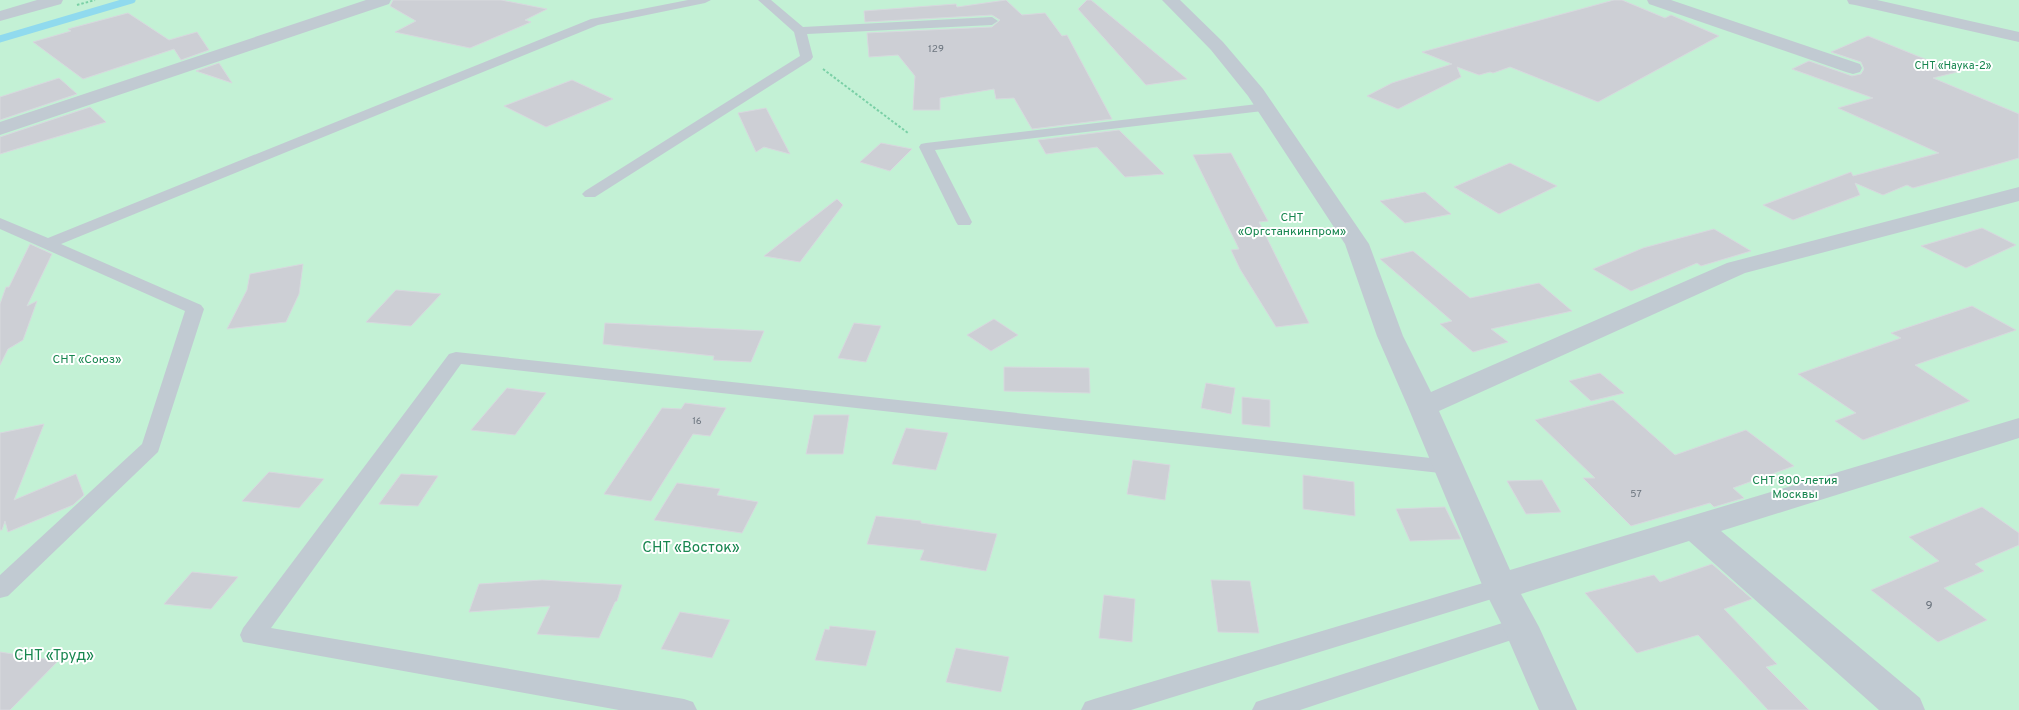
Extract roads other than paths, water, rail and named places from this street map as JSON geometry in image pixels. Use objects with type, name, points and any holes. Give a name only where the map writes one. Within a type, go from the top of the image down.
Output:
[{"type":"street","points":[[0,16],[55,0]]},
{"type":"street","points":[[0,129],[383,0]]},
{"type":"street","points":[[1170,0],[1217,46],[1266,107],[1358,244],[1390,336],[1423,407],[1500,586],[1521,627],[1558,710]]},
{"type":"street","points":[[1655,0],[1854,68]]},
{"type":"street","points":[[1855,0],[2019,37]]},
{"type":"street","points":[[1423,407],[1736,268],[2019,194]]},
{"type":"street","points":[[1500,586],[2019,428]]},
{"type":"street","points":[[1694,527],[1906,710]]},
{"type":"lane","points":[[47,244],[595,22],[704,0]]},
{"type":"lane","points":[[590,194],[807,57],[800,32],[764,0]]},
{"type":"lane","points":[[800,32],[992,22]]},
{"type":"lane","points":[[964,222],[926,147],[1266,107]]},
{"type":"lane","points":[[0,223],[195,309],[151,448],[0,590]]},
{"type":"lane","points":[[684,710],[252,636],[456,358],[1449,467]]},
{"type":"lane","points":[[1094,710],[1500,586]]},
{"type":"lane","points":[[1264,710],[1521,627]]},
{"type":"waterway","points":[[0,39],[132,0]]},
{"type":"park label","name":"СНТ «Наука-2»","points":[[1953,65]]},
{"type":"park label","name":"СНТ «Оргстанкинпром»","points":[[1292,224]]},
{"type":"park label","name":"СНТ «Союз»","points":[[87,359]]},
{"type":"park label","name":"СНТ 800-летия Москвы","points":[[1795,487]]},
{"type":"park label","name":"СНТ «Восток»","points":[[691,547]]},
{"type":"park label","name":"СНТ «Труд»","points":[[54,655]]}]
